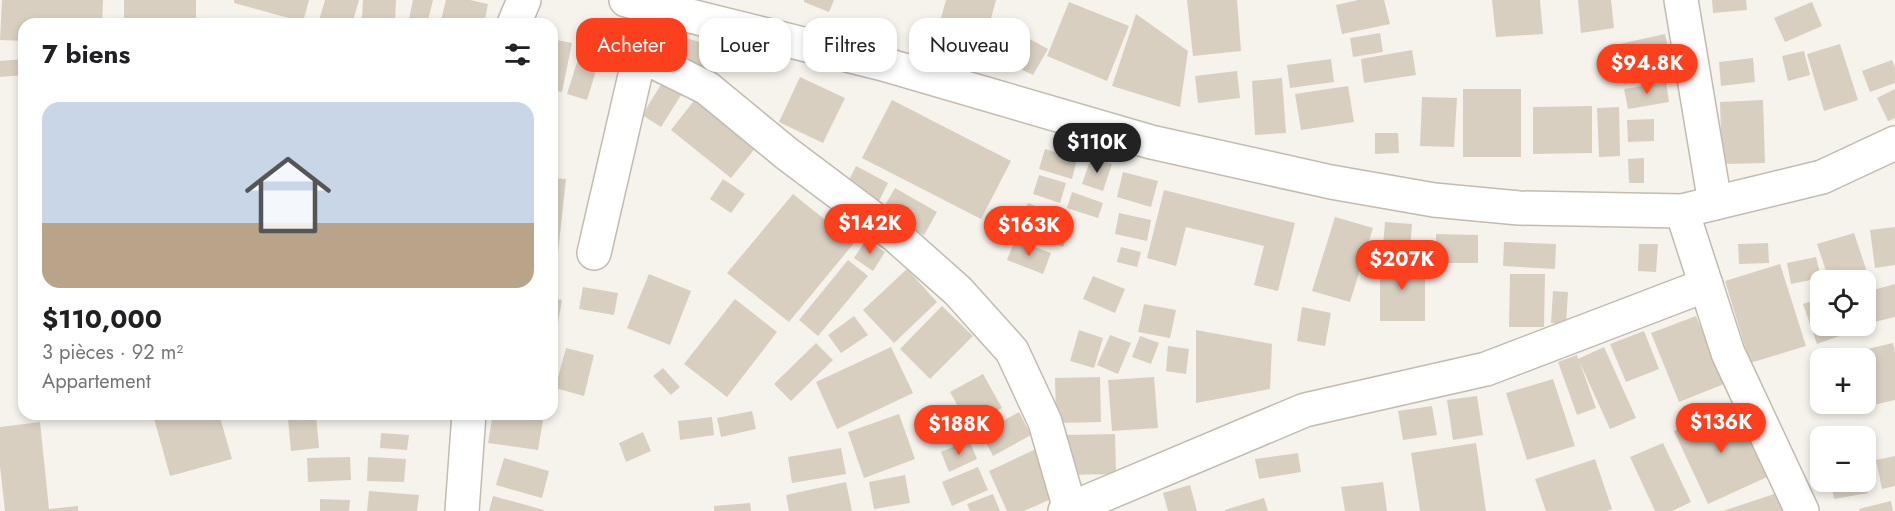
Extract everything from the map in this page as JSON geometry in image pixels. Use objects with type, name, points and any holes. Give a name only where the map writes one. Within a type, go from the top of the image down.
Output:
[{"type":"street","points":[[516,18],[524,0]]},
{"type":"street","points":[[1681,0],[1715,203]]},
{"type":"street","points":[[639,18],[639,3],[883,64],[1151,142],[1331,182],[1434,200],[1519,208],[1682,210],[1822,177],[1895,143]]},
{"type":"street","points":[[594,253],[636,72]]},
{"type":"street","points":[[675,72],[707,88],[786,153],[895,236],[958,291],[1012,351],[1045,422],[1068,510],[1305,410],[1486,369],[1706,285]]},
{"type":"street","points":[[1682,210],[1728,353],[1802,511]]},
{"type":"street","points":[[462,511],[469,420]]},
{"type":"building","points":[[2,0],[103,0],[102,18],[18,18],[18,41],[0,40]]},
{"type":"building","points":[[124,0],[196,0],[196,18],[124,18]]},
{"type":"building","points":[[234,0],[309,0],[304,18],[288,18],[234,3]]},
{"type":"building","points":[[325,0],[359,0],[354,18],[320,18]]},
{"type":"building","points":[[363,0],[396,0],[395,18],[362,18]]},
{"type":"building","points":[[413,0],[433,0],[428,18],[409,18]]},
{"type":"building","points":[[446,0],[470,0],[488,4],[485,18],[442,18]]},
{"type":"building","points":[[804,0],[834,0],[829,12],[804,2]]},
{"type":"building","points":[[946,0],[996,0],[991,18],[941,18]]},
{"type":"building","points":[[1187,0],[1237,0],[1241,51],[1193,56]]},
{"type":"building","points":[[1358,0],[1384,0],[1390,24],[1342,34],[1336,5]]},
{"type":"building","points":[[1492,0],[1540,0],[1543,34],[1496,37]]},
{"type":"building","points":[[1578,0],[1611,0],[1614,28],[1581,33]]},
{"type":"building","points":[[1712,0],[1746,0],[1747,10],[1713,13]]},
{"type":"building","points":[[1069,2],[1129,26],[1107,81],[1047,56]]},
{"type":"building","points":[[1812,2],[1822,26],[1785,42],[1774,18]]},
{"type":"building","points":[[1136,14],[1188,51],[1180,107],[1112,86]]},
{"type":"building","points":[[1380,33],[1383,52],[1353,57],[1350,38]]},
{"type":"building","points":[[1665,34],[1674,72],[1624,84],[1615,45]]},
{"type":"building","points":[[687,38],[699,42],[699,71],[687,67]]},
{"type":"building","points":[[1030,39],[1048,49],[1033,75],[1027,72],[1030,72]]},
{"type":"building","points":[[558,40],[572,43],[562,92],[558,91]]},
{"type":"building","points":[[1840,44],[1858,100],[1824,111],[1807,54]]},
{"type":"building","points":[[1412,50],[1416,75],[1364,83],[1361,59]]},
{"type":"building","points":[[1804,51],[1810,75],[1788,81],[1782,56]]},
{"type":"building","points":[[1753,58],[1755,82],[1721,86],[1719,62]]},
{"type":"building","points":[[1331,59],[1334,82],[1290,88],[1287,65]]},
{"type":"building","points":[[18,60],[18,76],[0,77],[0,61]]},
{"type":"building","points":[[1892,60],[1895,68],[1895,83],[1870,92],[1862,71]]},
{"type":"building","points":[[576,66],[576,72],[596,72],[587,100],[567,94]]},
{"type":"building","points":[[1237,71],[1240,98],[1198,103],[1195,76]]},
{"type":"building","points":[[702,72],[716,72],[715,76]]},
{"type":"building","points":[[800,77],[845,98],[823,143],[779,122]]},
{"type":"building","points":[[1282,78],[1286,133],[1255,135],[1252,81]]},
{"type":"building","points":[[664,80],[683,92],[661,127],[642,115]]},
{"type":"building","points":[[1666,82],[1669,102],[1628,109],[1624,89]]},
{"type":"building","points":[[1348,86],[1354,122],[1301,130],[1295,94]]},
{"type":"building","points":[[1463,89],[1521,89],[1521,157],[1463,157]]},
{"type":"building","points":[[1895,89],[1895,118],[1888,121],[1877,98]]},
{"type":"building","points":[[1422,97],[1457,98],[1454,147],[1420,146]]},
{"type":"building","points":[[696,98],[757,146],[731,178],[671,130]]},
{"type":"building","points":[[892,100],[1011,161],[981,219],[862,158]]},
{"type":"building","points":[[1763,100],[1765,163],[1722,164],[1720,102]]},
{"type":"building","points":[[1592,106],[1592,153],[1533,154],[1533,107]]},
{"type":"building","points":[[1619,107],[1620,156],[1599,157],[1597,108]]},
{"type":"building","points":[[1654,119],[1654,141],[1628,142],[1627,120]]},
{"type":"building","points":[[1375,133],[1398,133],[1399,153],[1375,154]]},
{"type":"building","points":[[1045,149],[1077,159],[1072,179],[1039,169]]},
{"type":"building","points":[[1091,158],[1112,164],[1103,191],[1082,184]]},
{"type":"building","points":[[1644,158],[1644,183],[1629,183],[1628,159]]},
{"type":"building","points":[[856,166],[888,183],[878,203],[846,186]]},
{"type":"building","points":[[1123,172],[1158,181],[1151,207],[1117,197]]},
{"type":"building","points":[[1039,175],[1066,183],[1060,203],[1033,194]]},
{"type":"building","points":[[558,178],[566,179],[558,253]]},
{"type":"building","points":[[723,179],[745,194],[731,213],[710,199]]},
{"type":"building","points":[[895,188],[937,212],[924,235],[881,212]]},
{"type":"building","points":[[1164,190],[1295,223],[1278,291],[1254,285],[1264,246],[1186,227],[1176,266],[1147,258]]},
{"type":"building","points":[[1072,192],[1103,203],[1098,218],[1067,208]]},
{"type":"building","points":[[793,194],[854,243],[789,322],[727,273]]},
{"type":"building","points":[[1028,203],[1074,222],[1063,247],[1018,229]]},
{"type":"building","points":[[1119,213],[1151,220],[1147,241],[1115,234]]},
{"type":"building","points":[[1335,217],[1373,228],[1350,302],[1312,291]]},
{"type":"building","points":[[1385,222],[1412,224],[1410,249],[1383,247]]},
{"type":"building","points":[[1895,227],[1895,265],[1875,268],[1870,230]]},
{"type":"building","points":[[1854,233],[1866,270],[1826,270],[1817,244]]},
{"type":"building","points":[[1436,234],[1478,235],[1478,263],[1436,263]]},
{"type":"building","points":[[866,240],[885,252],[873,271],[854,258]]},
{"type":"building","points":[[1015,240],[1051,253],[1043,274],[1007,260]]},
{"type":"building","points":[[1504,242],[1556,244],[1555,269],[1503,266]]},
{"type":"building","points":[[1768,243],[1769,263],[1739,264],[1738,244]]},
{"type":"building","points":[[1639,244],[1658,244],[1656,272],[1638,271]]},
{"type":"building","points":[[1121,247],[1141,252],[1137,267],[1117,262]]},
{"type":"building","points":[[1816,257],[1819,270],[1810,270],[1810,280],[1791,284],[1787,263]]},
{"type":"building","points":[[848,260],[868,276],[818,336],[799,320]]},
{"type":"building","points":[[1380,261],[1425,261],[1425,321],[1380,321]]},
{"type":"building","points":[[1780,264],[1806,346],[1750,363],[1725,281]]},
{"type":"building","points":[[907,269],[937,302],[894,343],[863,310]]},
{"type":"building","points":[[649,274],[691,291],[670,345],[627,328]]},
{"type":"building","points":[[1510,274],[1545,274],[1544,327],[1509,327]]},
{"type":"building","points":[[1093,276],[1125,289],[1115,313],[1083,299]]},
{"type":"building","points":[[1895,284],[1895,317],[1876,322],[1876,289]]},
{"type":"building","points":[[583,287],[618,293],[614,315],[579,309]]},
{"type":"building","points":[[1553,291],[1568,292],[1566,324],[1551,323]]},
{"type":"building","points":[[558,299],[562,300],[558,323]]},
{"type":"building","points":[[735,299],[777,332],[727,397],[684,364]]},
{"type":"building","points":[[1810,302],[1810,324],[1803,304]]},
{"type":"building","points":[[1144,304],[1176,310],[1170,338],[1138,332]]},
{"type":"building","points":[[942,306],[973,336],[930,379],[900,349]]},
{"type":"building","points":[[1302,307],[1331,313],[1325,346],[1297,341]]},
{"type":"building","points":[[854,316],[868,335],[841,353],[828,335]]},
{"type":"building","points":[[1696,316],[1724,384],[1679,402],[1651,333]]},
{"type":"building","points":[[1079,330],[1103,338],[1094,368],[1070,361]]},
{"type":"building","points":[[1196,330],[1272,344],[1270,389],[1196,403]]},
{"type":"building","points":[[1644,331],[1659,369],[1626,382],[1610,344]]},
{"type":"building","points":[[1110,335],[1131,343],[1118,374],[1097,365]]},
{"type":"building","points":[[1140,336],[1159,343],[1151,364],[1132,357]]},
{"type":"building","points":[[1814,336],[1839,336],[1817,344]]},
{"type":"building","points":[[816,343],[833,360],[791,401],[774,384]]},
{"type":"building","points":[[1893,343],[1895,400],[1876,404],[1876,348],[1872,348]]},
{"type":"building","points":[[1168,346],[1189,349],[1186,374],[1166,371]]},
{"type":"building","points":[[891,347],[913,393],[837,429],[816,382]]},
{"type":"building","points":[[1604,347],[1636,418],[1610,429],[1580,363],[1596,408],[1577,415],[1558,362],[1577,355],[1578,359]]},
{"type":"building","points":[[566,348],[594,355],[584,396],[558,389],[558,377]]},
{"type":"building","points":[[663,368],[680,387],[671,395],[653,376]]},
{"type":"building","points":[[983,374],[1002,408],[969,426],[950,392]]},
{"type":"building","points":[[1100,377],[1101,422],[1056,423],[1055,378]]},
{"type":"building","points":[[1154,377],[1158,428],[1112,431],[1108,380]]},
{"type":"building","points":[[1553,379],[1575,446],[1527,460],[1506,393]]},
{"type":"building","points":[[1477,396],[1483,435],[1453,440],[1447,400]]},
{"type":"building","points":[[1733,404],[1767,477],[1708,504],[1674,431]]},
{"type":"building","points":[[1432,406],[1437,435],[1403,440],[1398,411]]},
{"type":"building","points":[[752,411],[756,429],[721,437],[717,418]]},
{"type":"building","points":[[1019,412],[1031,435],[993,456],[981,433]]},
{"type":"building","points":[[899,414],[915,459],[864,478],[848,432]]},
{"type":"building","points":[[712,417],[714,435],[680,440],[678,421]]},
{"type":"building","points":[[154,420],[221,420],[232,459],[170,476]]},
{"type":"building","points":[[288,420],[316,420],[319,448],[291,451]]},
{"type":"building","points":[[492,420],[543,420],[538,450],[488,443]]},
{"type":"building","points":[[40,422],[49,509],[78,506],[78,511],[5,511],[0,466],[0,427]]},
{"type":"building","points":[[643,432],[651,451],[626,462],[619,443]]},
{"type":"building","points":[[381,433],[409,435],[407,450],[380,448]]},
{"type":"building","points":[[1115,434],[1116,474],[1065,475],[1065,435]]},
{"type":"building","points":[[969,440],[977,459],[949,472],[941,452]]},
{"type":"building","points":[[1476,443],[1486,511],[1420,511],[1411,453]]},
{"type":"building","points":[[1663,443],[1691,502],[1672,511],[1655,511],[1630,457]]},
{"type":"building","points":[[841,448],[846,474],[792,483],[788,457]]},
{"type":"building","points":[[1036,449],[1058,496],[1024,511],[1007,511],[989,471]]},
{"type":"building","points":[[1298,453],[1301,472],[1259,479],[1255,459]]},
{"type":"building","points":[[1895,456],[1895,486],[1882,489],[1876,460]]},
{"type":"building","points":[[350,457],[351,480],[308,482],[307,458]]},
{"type":"building","points":[[368,457],[406,459],[404,482],[367,481]]},
{"type":"building","points":[[504,458],[549,471],[542,498],[496,485]]},
{"type":"building","points":[[1595,459],[1612,509],[1607,511],[1546,511],[1535,479]]},
{"type":"building","points":[[978,467],[988,490],[952,506],[942,482]]},
{"type":"building","points":[[905,475],[910,503],[874,509],[869,482]]},
{"type":"building","points":[[846,482],[852,511],[789,511],[786,495]]},
{"type":"building","points":[[1383,482],[1387,511],[1345,511],[1341,487]]},
{"type":"building","points":[[1190,485],[1197,511],[1168,511],[1163,493]]},
{"type":"building","points":[[369,491],[419,495],[417,511],[367,511]]},
{"type":"building","points":[[1833,492],[1868,492],[1868,493],[1834,499]]},
{"type":"building","points":[[1777,493],[1783,511],[1723,511]]},
{"type":"building","points":[[993,494],[1000,511],[970,511],[967,504]]},
{"type":"building","points":[[493,496],[544,510],[544,511],[489,511]]},
{"type":"building","points":[[1264,498],[1268,511],[1225,511],[1225,510]]},
{"type":"building","points":[[320,499],[350,500],[349,511],[320,511]]},
{"type":"building","points":[[1891,501],[1893,511],[1860,511],[1859,509]]},
{"type":"building","points":[[750,503],[751,511],[714,511],[714,506]]}]
